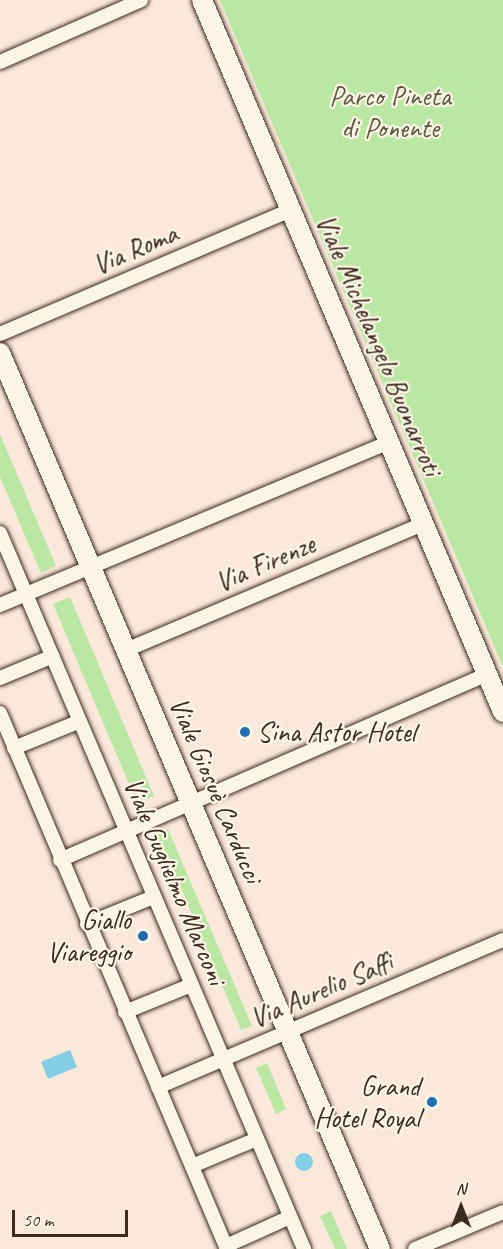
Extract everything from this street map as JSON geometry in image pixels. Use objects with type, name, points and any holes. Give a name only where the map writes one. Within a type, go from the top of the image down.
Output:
[{"type":"street","points":[[0,62],[141,0]]},
{"type":"street","name":"Viale Michelangelo Buonarroti","points":[[202,0],[503,712]]},
{"type":"street","name":"Via Roma","points":[[0,334],[291,210]]},
{"type":"street","name":"Viale Giosuè Carducci","points":[[0,353],[380,1249]]},
{"type":"street","points":[[0,605],[389,442]]},
{"type":"street","name":"Via Firenze","points":[[126,650],[423,524]]},
{"type":"street","name":"Viale Guglielmo Marconi","points":[[0,533],[304,1249]]},
{"type":"street","points":[[0,678],[53,656]]},
{"type":"street","points":[[60,860],[127,833],[190,801],[487,674]]},
{"type":"street","points":[[0,713],[87,924],[227,1247],[290,1217]]},
{"type":"street","points":[[14,748],[80,721]]},
{"type":"street","points":[[87,924],[153,897]]},
{"type":"street","name":"Via Aurelio Saffi","points":[[158,1087],[503,940]]},
{"type":"street","points":[[125,1012],[191,985]]},
{"type":"street","points":[[192,1166],[257,1139]]},
{"type":"street","points":[[415,1249],[503,1212]]},
{"type":"green space","name":"Parco Pineta di Ponente","points":[[220,0],[503,0],[503,667]]},
{"type":"green space","points":[[0,434],[56,566],[41,573],[0,477]]},
{"type":"green space","points":[[70,597],[154,796],[137,803],[53,604]]},
{"type":"green space","points":[[168,829],[252,1026],[241,1030],[164,848],[152,836]]},
{"type":"green space","points":[[267,1063],[286,1109],[276,1114],[256,1068]]},
{"type":"green space","points":[[331,1211],[347,1249],[335,1249],[320,1216]]},
{"type":"water","points":[[70,1050],[77,1067],[48,1079],[41,1062]]},
{"type":"water","points":[[304,1153],[310,1156],[313,1162],[310,1168],[304,1171],[298,1168],[295,1162],[298,1156]]},
{"type":"place","name":"Sina Astor Hotel","points":[[245,732]]},
{"type":"place","name":"Giallo Viareggio","points":[[143,936]]},
{"type":"place","name":"Grand Hotel Royal","points":[[432,1102]]}]
